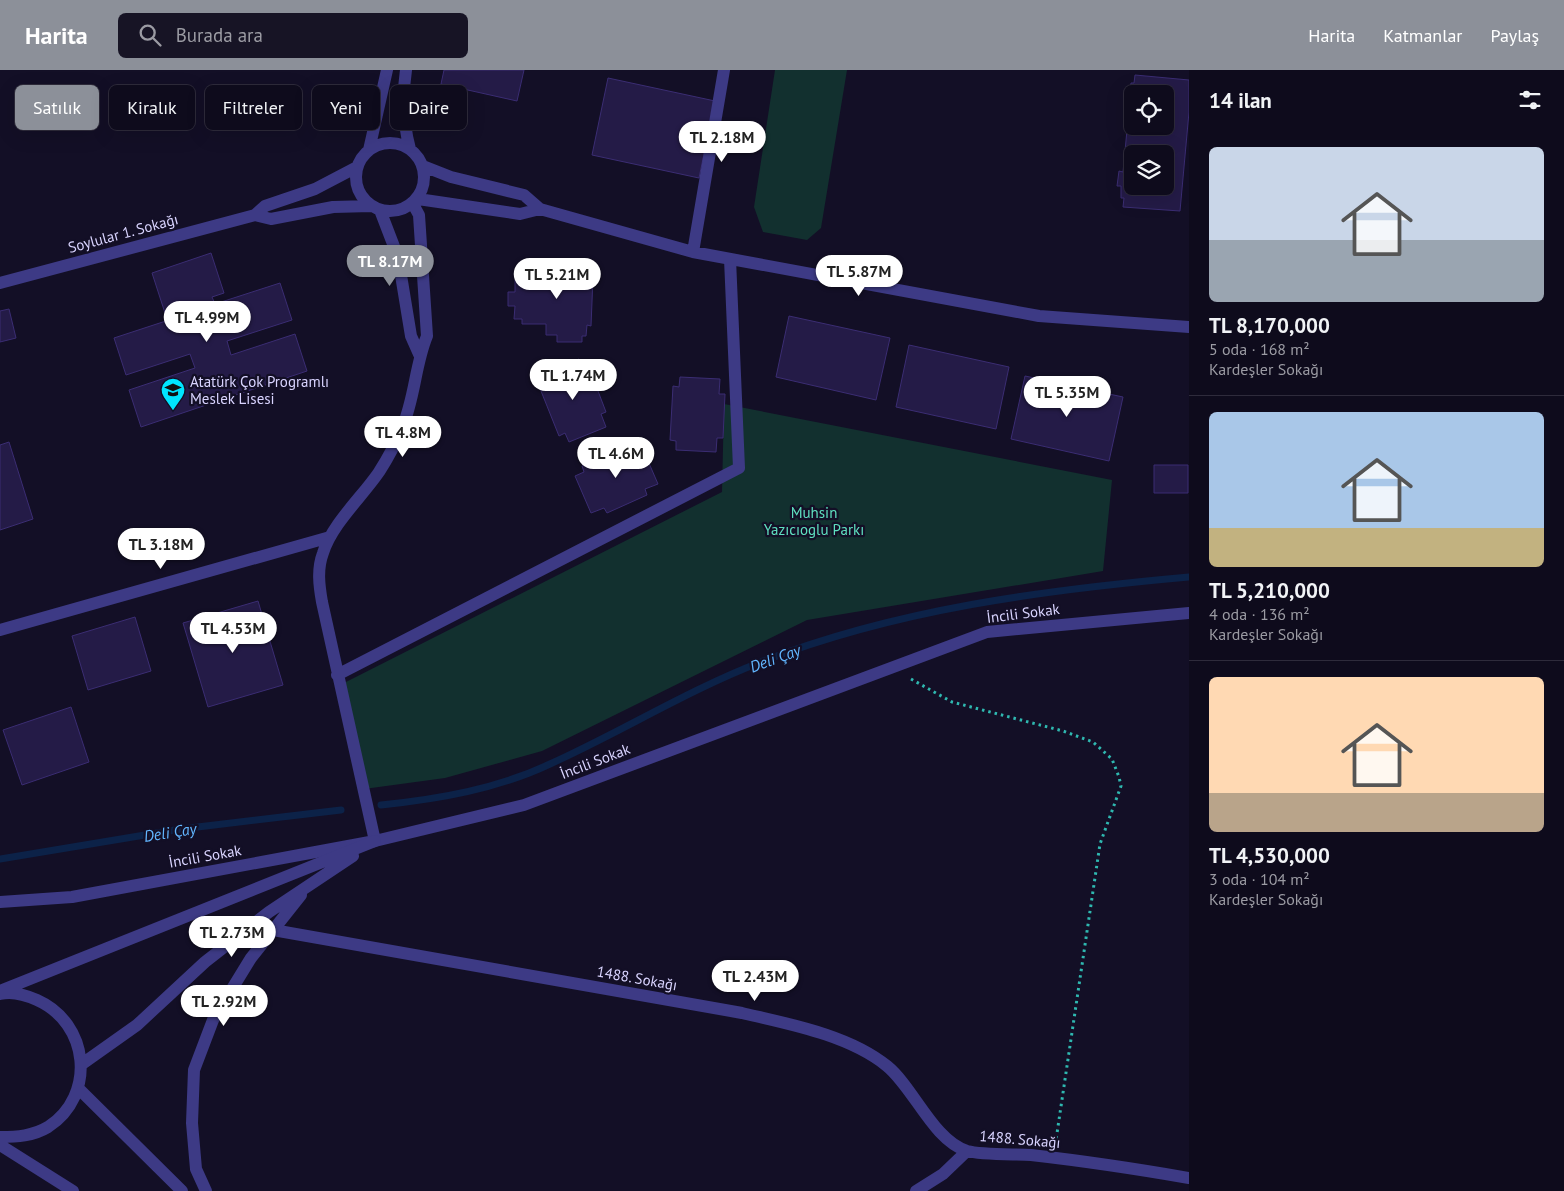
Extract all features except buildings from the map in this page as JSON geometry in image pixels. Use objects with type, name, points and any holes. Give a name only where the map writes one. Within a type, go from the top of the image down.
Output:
[{"type":"street","points":[[369,150],[387,70]]},
{"type":"street","points":[[406,70],[403,101],[406,134],[410,149]]},
{"type":"street","points":[[694,252],[724,70]]},
{"type":"street","points":[[389,143],[400,144],[410,149],[418,156],[425,176],[423,187],[416,201],[402,210],[391,212],[376,208],[363,198],[358,189],[357,167],[362,158],[369,150],[389,143]]},
{"type":"street","points":[[422,166],[451,177],[524,195],[540,209],[694,252],[1039,316],[1189,327]]},
{"type":"street","name":"Soylular 1. Sokağı","points":[[0,283],[255,215],[265,206],[315,189],[357,167]]},
{"type":"street","points":[[416,201],[520,214],[540,209]]},
{"type":"street","points":[[375,841],[337,675],[319,584],[323,552],[330,537],[380,471],[394,447],[411,403],[420,354],[427,336],[419,215],[416,201]]},
{"type":"street","name":"Soylular 1. Sokağı","points":[[255,215],[271,219],[333,207],[376,208]]},
{"type":"street","points":[[376,208],[398,257],[411,336],[420,354]]},
{"type":"street","points":[[337,675],[739,468],[730,259]]},
{"type":"street","points":[[0,630],[330,537]]},
{"type":"street","name":"İncili Sokak","points":[[0,902],[72,897],[375,841],[524,806],[987,632],[1189,613]]},
{"type":"street","points":[[82,1064],[138,1024],[205,962],[269,912],[375,841]]},
{"type":"street","points":[[0,993],[375,841]]},
{"type":"street","points":[[206,1191],[196,1169],[192,1122],[194,1070],[212,1020],[251,958],[308,886]]},
{"type":"street","name":"1488. Sokağı","points":[[273,930],[742,1013],[825,1035],[859,1048],[888,1066],[914,1094],[934,1125],[945,1136],[967,1151],[1053,1158],[1140,1169],[1189,1178]]},
{"type":"street","points":[[0,993],[27,995],[48,1004],[65,1020],[76,1039],[82,1064],[78,1088],[66,1110],[48,1127],[24,1136],[0,1137]]},
{"type":"street","points":[[78,1088],[182,1191]]},
{"type":"street","points":[[0,1145],[73,1191]]},
{"type":"street","points":[[916,1191],[943,1174],[967,1151]]},
{"type":"path","points":[[891,668],[952,702],[1079,735],[1103,750],[1112,759],[1120,777],[1121,786],[1100,844],[1053,1158]]},
{"type":"green space","points":[[775,70],[847,70],[821,228],[807,240],[763,232],[754,207]]},
{"type":"green space","name":"Muhsin Yazıcıoglu Parkı","points":[[724,404],[1112,480],[1103,571],[807,620],[542,751],[445,778],[364,789],[344,683],[722,492]]},
{"type":"waterway","name":"Deli Çay","points":[[381,805],[467,792],[530,773],[734,673],[812,644],[865,628],[972,604],[1080,588],[1189,577]]},
{"type":"waterway","name":"Deli Çay","points":[[0,859],[181,829],[341,810]]},
{"type":"place","name":"Atatürk Çok Programlı Meslek Lisesi","points":[[173,411]]}]
